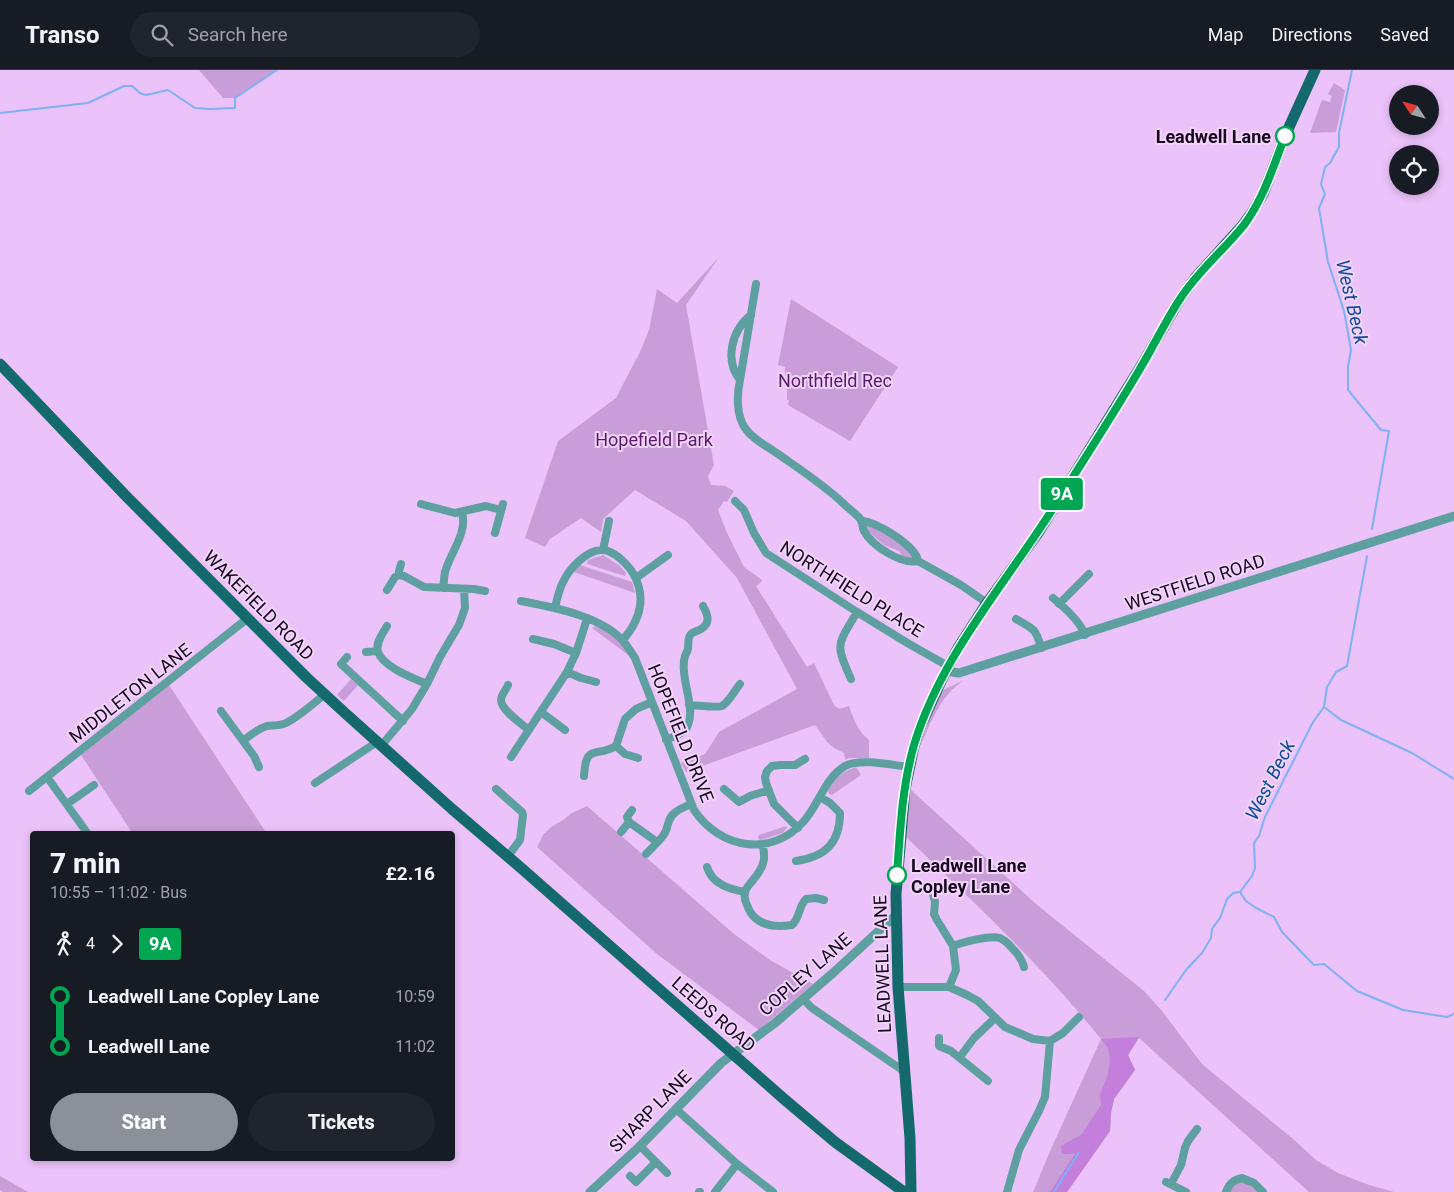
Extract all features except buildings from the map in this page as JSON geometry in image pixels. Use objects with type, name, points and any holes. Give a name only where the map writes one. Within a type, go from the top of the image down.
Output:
[{"type":"main road","name":"LEADWELL LANE","points":[[911,1192],[905,1072],[898,987],[896,915],[898,857],[905,789],[921,725],[947,668],[965,637],[987,602],[1038,533],[1144,363],[1187,288],[1243,225],[1253,211],[1263,194],[1285,136],[1314,70]]},
{"type":"main road","name":"WAKEFIELD ROAD","points":[[0,364],[126,496],[325,694],[379,744],[508,856]]},
{"type":"main road","name":"LEEDS ROAD","points":[[508,856],[732,1054],[836,1142],[904,1192]]},
{"type":"main road","points":[[889,1181],[896,1181],[902,1178],[911,1167]]},
{"type":"street","points":[[756,284],[738,388],[740,418],[744,427],[758,440],[826,488],[861,520],[864,531],[882,550],[908,561],[918,561],[987,602]]},
{"type":"street","points":[[740,380],[734,373],[731,354],[732,346],[741,324],[751,315]]},
{"type":"street","name":"NORTHFIELD PLACE","points":[[735,501],[744,510],[766,553],[947,668]]},
{"type":"street","points":[[421,504],[447,512],[462,512],[486,506],[502,507],[495,533]]},
{"type":"street","points":[[433,518],[436,508]]},
{"type":"street","points":[[443,588],[445,572],[463,527],[464,519],[462,512]]},
{"type":"street","name":"WESTFIELD ROAD","points":[[947,668],[952,672],[959,673],[1086,635],[1204,595],[1454,516]]},
{"type":"street","points":[[603,550],[609,520]]},
{"type":"street","points":[[861,520],[872,523],[900,540],[917,555],[918,561]]},
{"type":"street","points":[[555,608],[562,582],[577,562],[587,555],[603,550],[612,553],[621,559],[636,578],[640,592],[637,618],[623,640]]},
{"type":"street","points":[[636,578],[668,555]]},
{"type":"street","points":[[387,590],[395,577],[399,575],[402,564]]},
{"type":"street","points":[[1086,635],[1078,622],[1056,601],[1089,574]]},
{"type":"street","points":[[399,575],[424,587],[485,591]]},
{"type":"street","points":[[315,783],[379,744],[412,709],[464,616],[464,589]]},
{"type":"street","name":"HOPEFIELD DRIVE","points":[[521,601],[555,608],[587,619],[602,625],[623,640],[635,658],[691,804],[706,826],[736,843],[762,844],[778,840],[798,828],[812,811],[836,773],[851,764],[860,762],[909,767]]},
{"type":"street","points":[[666,740],[680,734],[688,726],[690,720],[684,664],[689,636],[707,624],[708,619],[703,606]]},
{"type":"street","points":[[851,679],[841,656],[840,645],[857,612]]},
{"type":"street","name":"MIDDLETON LANE","points":[[29,791],[248,618]]},
{"type":"street","points":[[512,757],[567,672],[576,653],[587,619]]},
{"type":"street","points":[[1016,619],[1034,630],[1038,635],[1041,648]]},
{"type":"street","points":[[377,651],[381,636],[387,626]]},
{"type":"street","points":[[533,640],[554,644],[576,653]]},
{"type":"street","points":[[377,651],[394,669],[427,684]]},
{"type":"street","points":[[366,652],[377,651]]},
{"type":"street","points":[[347,657],[341,664],[402,721]]},
{"type":"street","points":[[567,672],[596,682]]},
{"type":"street","points":[[676,674],[685,674]]},
{"type":"street","points":[[689,705],[721,706],[740,684]]},
{"type":"street","points":[[508,685],[501,700],[502,704],[505,709],[529,730]]},
{"type":"street","points":[[243,741],[263,728],[280,726],[286,723],[325,694]]},
{"type":"street","points":[[584,776],[587,756],[591,753],[608,750],[616,746],[625,719],[636,709],[652,702]]},
{"type":"street","points":[[221,712],[254,756],[259,770]]},
{"type":"street","points":[[541,712],[565,730]]},
{"type":"street","points":[[229,721],[237,716]]},
{"type":"street","points":[[616,746],[625,754],[638,758]]},
{"type":"street","points":[[798,828],[774,804],[765,777],[767,771],[772,766],[795,765],[804,759]]},
{"type":"street","points":[[47,778],[86,831]]},
{"type":"street","points":[[67,804],[94,785]]},
{"type":"street","points":[[496,789],[523,815],[520,840],[508,856]]},
{"type":"street","points":[[724,789],[739,802],[769,790]]},
{"type":"street","points":[[796,861],[808,863],[833,844],[837,836],[840,813],[830,803],[820,798]]},
{"type":"street","points":[[646,854],[668,828],[672,814],[691,804]]},
{"type":"street","points":[[628,811],[627,817],[629,822],[658,842]]},
{"type":"street","points":[[621,832],[629,822]]},
{"type":"street","points":[[762,844],[765,860],[762,868],[744,892],[748,910],[753,916],[766,925],[775,927],[792,925],[795,922],[801,904],[806,899],[816,898],[824,900]]},
{"type":"street","points":[[700,879],[708,871],[716,881],[726,887],[744,892]]},
{"type":"street","points":[[931,887],[935,902],[934,914],[953,946],[956,970],[949,987]]},
{"type":"street","name":"COPLEY LANE","points":[[732,1054],[763,1033],[834,973],[896,915]]},
{"type":"street","points":[[953,946],[967,941],[992,937],[1000,938],[1016,952],[1022,960],[1024,968]]},
{"type":"street","points":[[898,987],[949,987],[967,994],[978,1001],[1005,1026],[1033,1039],[1050,1041],[1063,1033],[1079,1017]]},
{"type":"street","points":[[803,999],[812,1008],[905,1072]]},
{"type":"street","points":[[960,1057],[974,1038],[995,1018]]},
{"type":"street","points":[[939,1038],[939,1046],[951,1050],[988,1081]]},
{"type":"street","points":[[1007,1192],[1019,1150],[1045,1097],[1050,1041]]},
{"type":"street","name":"SHARP LANE","points":[[590,1192],[640,1146],[732,1054]]},
{"type":"street","points":[[676,1110],[737,1164],[773,1192]]},
{"type":"street","points":[[1186,1192],[1169,1183],[1181,1165],[1188,1141],[1197,1129]]},
{"type":"street","points":[[640,1146],[667,1173]]},
{"type":"street","points":[[630,1176],[636,1182],[656,1162]]},
{"type":"street","points":[[715,1192],[737,1164]]},
{"type":"street","points":[[1237,1168],[1242,1178]]},
{"type":"street","points":[[1226,1192],[1230,1183],[1242,1178],[1254,1183],[1263,1192]]},
{"type":"green space","points":[[199,70],[277,70],[235,98],[223,98]]},
{"type":"green space","points":[[1334,83],[1345,90],[1336,132],[1310,133],[1322,100],[1330,102],[1332,96],[1328,94]]},
{"type":"green space","name":"Hopefield Park","points":[[719,257],[686,305],[714,465],[708,476],[711,485],[725,486],[734,491],[727,502],[724,501],[718,510],[744,567],[762,580],[756,586],[807,667],[814,663],[834,705],[839,709],[849,706],[859,729],[869,740],[869,758],[849,758],[845,760],[844,753],[828,743],[815,725],[686,772],[681,763],[705,754],[719,732],[797,689],[737,578],[686,521],[635,490],[603,519],[601,532],[581,518],[550,539],[545,547],[525,538],[558,441],[616,398],[640,352],[649,330],[657,289],[677,303]]},
{"type":"green space","name":"Northfield Rec","points":[[791,299],[898,367],[850,441],[788,405],[785,367],[778,365]]},
{"type":"green space","points":[[866,524],[899,542],[913,558],[902,556],[899,551],[884,545],[868,531],[865,526]]},
{"type":"green space","points":[[603,555],[620,566],[626,573],[625,576],[587,564],[588,560]]},
{"type":"green space","points":[[580,565],[632,582],[635,593],[574,572]]},
{"type":"green space","points":[[595,626],[611,634],[631,657],[592,628]]},
{"type":"green space","points":[[351,679],[358,685],[344,701],[337,695]]},
{"type":"green space","points":[[964,680],[942,702],[932,719],[920,747],[929,720],[943,690]]},
{"type":"green space","points":[[169,685],[265,831],[131,831],[81,755]]},
{"type":"green space","points":[[856,767],[861,775],[832,795],[829,794],[828,791],[836,779],[843,773]]},
{"type":"green space","points":[[911,790],[1036,904],[1144,991],[1162,1011],[1202,1064],[1316,1160],[1338,1173],[1394,1192],[1309,1192],[1139,1038],[1128,1055],[1135,1070],[1114,1099],[1110,1131],[1067,1192],[1033,1192],[1101,1039],[1031,960],[905,836]]},
{"type":"green space","points":[[587,806],[734,934],[770,960],[813,984],[759,1030],[657,954],[537,847],[543,835],[551,827],[572,813]]},
{"type":"green space","points":[[786,826],[783,833],[760,840],[758,838],[759,835]]},
{"type":"green space","points":[[0,1176],[28,1192],[3,1192],[0,1190]]},
{"type":"green space","points":[[1243,1181],[1259,1192],[1229,1192],[1233,1184]]},
{"type":"shaded area","points":[[1139,1037],[1128,1055],[1135,1070],[1114,1099],[1110,1131],[1067,1192],[1050,1192],[1075,1154],[1062,1154],[1061,1146],[1082,1134],[1101,1105],[1100,1095],[1108,1074],[1110,1061],[1108,1048],[1101,1039]]},
{"type":"waterway","points":[[0,113],[88,103],[124,86],[132,86],[140,93],[146,95],[168,90],[195,108],[235,108],[235,98],[277,70]]},
{"type":"waterway","name":"West Beck","points":[[1352,70],[1339,133],[1339,147],[1330,163],[1325,167],[1321,184],[1325,194],[1319,208],[1328,262],[1344,311],[1351,350],[1348,367],[1348,390],[1381,430],[1389,431],[1372,529]]},
{"type":"waterway","name":"West Beck","points":[[1165,1000],[1186,970],[1202,953],[1211,938],[1212,929],[1220,918],[1227,899],[1233,893],[1240,892],[1252,876],[1255,868],[1254,843],[1259,836],[1265,817],[1313,722],[1324,707],[1327,687],[1336,672],[1347,666],[1367,556]]},
{"type":"waterway","points":[[1324,707],[1341,720],[1412,753],[1454,779]]},
{"type":"waterway","points":[[1240,892],[1246,901],[1274,917],[1282,932],[1314,965],[1324,964],[1357,991],[1403,1010],[1447,1017],[1454,1014]]},
{"type":"waterway","points":[[1054,1192],[1079,1152]]},
{"type":"bus line","name":"9A","points":[[897,875],[902,813],[911,756],[921,725],[946,670],[987,602],[1038,533],[1144,363],[1187,288],[1243,225],[1253,211],[1263,194],[1285,136]]},
{"type":"place","name":"Leadwell Lane","points":[[1285,136]]},
{"type":"place","name":"Leadwell Lane Copley Lane","points":[[897,875]]}]
